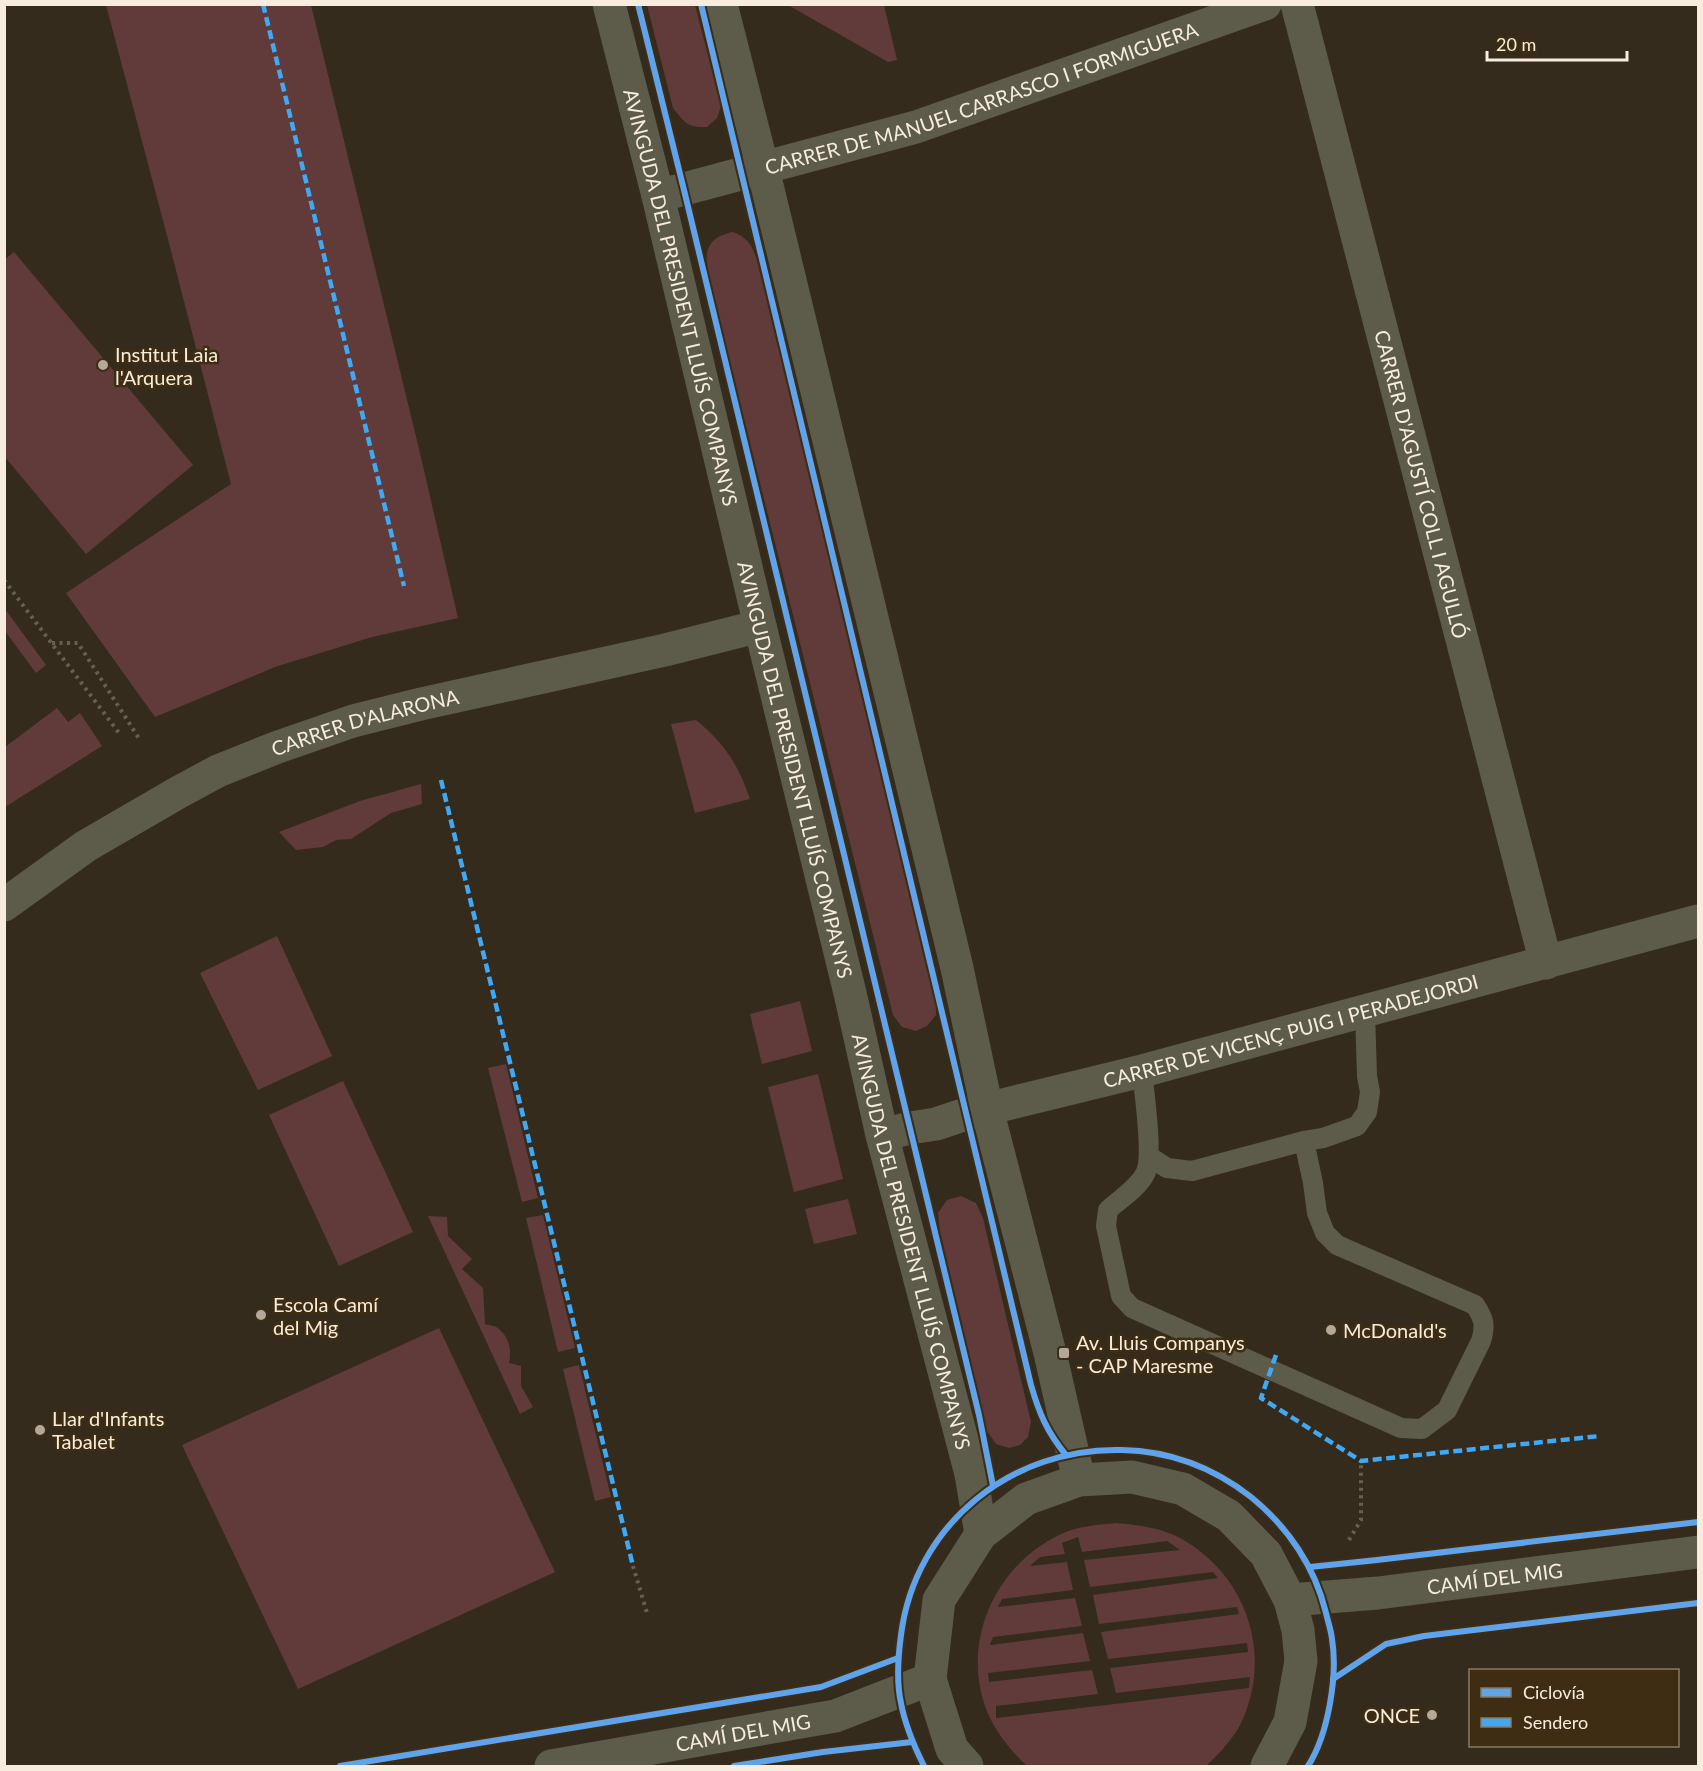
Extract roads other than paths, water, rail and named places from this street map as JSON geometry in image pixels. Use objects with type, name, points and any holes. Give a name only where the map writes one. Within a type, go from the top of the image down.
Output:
[{"type":"street","name":"AVINGUDA DEL PRESIDENT LLUÍS COMPANYS","points":[[609,4],[658,196],[882,1135],[971,1474],[981,1534]]},
{"type":"street","points":[[721,4],[957,968],[977,1112],[1054,1370],[1079,1480]]},
{"type":"street","name":"CARRER DE MANUEL CARRASCO I FORMIGUERA","points":[[658,196],[916,127],[1265,4]]},
{"type":"street","name":"CARRER D'AGUSTÍ COLL I AGULLÓ","points":[[1297,4],[1546,963]]},
{"type":"street","name":"CARRER D'ALARONA","points":[[4,905],[86,846],[178,792],[218,771],[278,747],[353,721],[760,626]]},
{"type":"street","name":"CARRER DE VICENÇ PUIG I PERADEJORDI","points":[[882,1135],[936,1124],[1142,1071],[1698,921]]},
{"type":"street","points":[[967,1767],[952,1749],[930,1679],[939,1600],[981,1534],[1026,1499],[1079,1480],[1132,1477],[1184,1489],[1229,1516],[1266,1554],[1290,1600],[1298,1630],[1301,1661],[1290,1722],[1267,1767]]},
{"type":"street","name":"CAMÍ DEL MIG","points":[[1290,1600],[1378,1593],[1698,1552]]},
{"type":"street","name":"CAMÍ DEL MIG","points":[[551,1767],[835,1716],[930,1679]]},
{"type":"lane","points":[[1150,1157],[1167,1168],[1192,1171],[1323,1138],[1357,1126],[1367,1112],[1370,1092],[1366,1076],[1365,1012]]},
{"type":"lane","points":[[1142,1071],[1150,1157],[1146,1173],[1137,1185],[1108,1210],[1106,1226],[1121,1296],[1132,1308],[1401,1428],[1422,1429],[1447,1410],[1481,1341],[1485,1329],[1482,1317],[1475,1305],[1337,1245],[1325,1233],[1317,1213],[1304,1141]]},
{"type":"place","name":"Institut Laia l'Arquera","points":[[103,365]]},
{"type":"place","name":"Escola Camí del Mig","points":[[261,1315]]},
{"type":"place","name":"McDonald's","points":[[1331,1330]]},
{"type":"place","name":"Av. Lluis Companys - CAP Maresme","points":[[1064,1353]]},
{"type":"place","name":"Llar d'Infants Tabalet","points":[[40,1430]]},
{"type":"place","name":"ONCE","points":[[1432,1715]]}]
